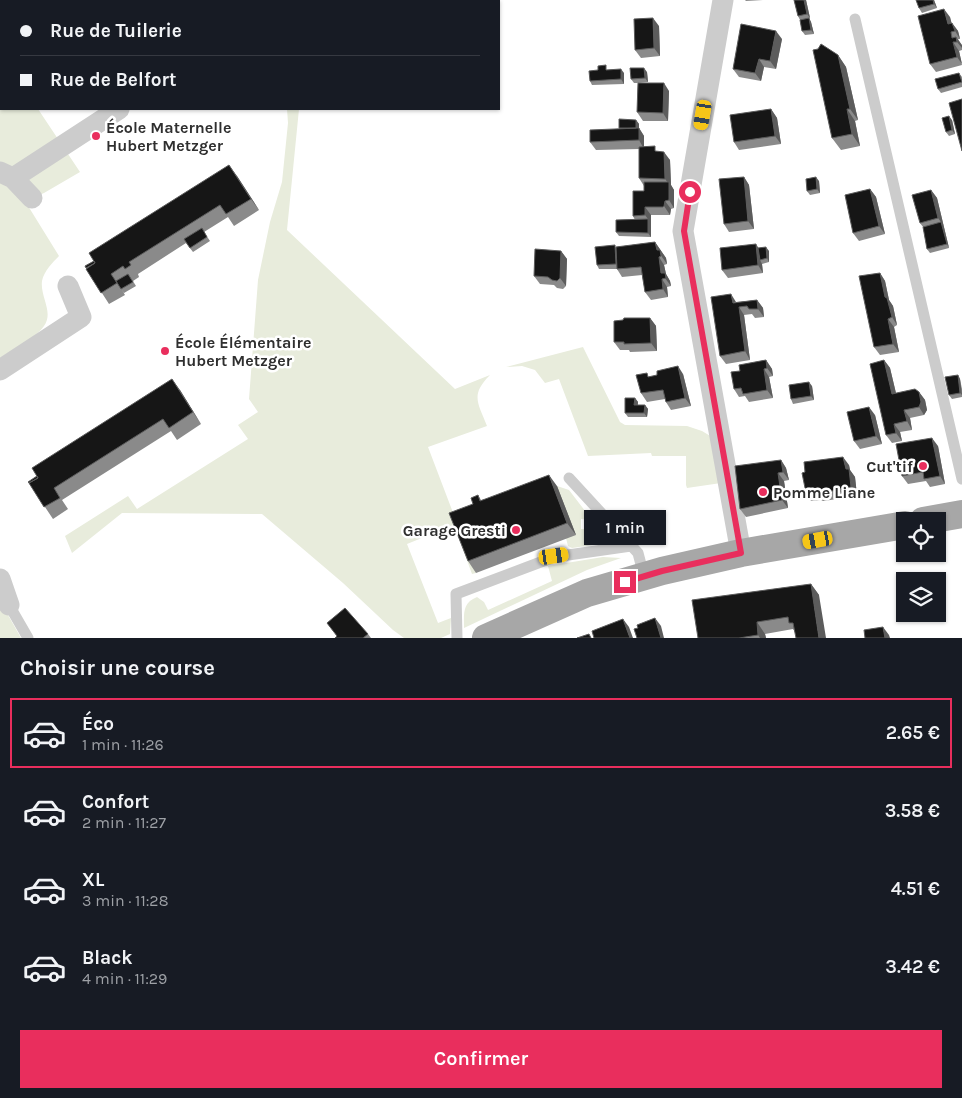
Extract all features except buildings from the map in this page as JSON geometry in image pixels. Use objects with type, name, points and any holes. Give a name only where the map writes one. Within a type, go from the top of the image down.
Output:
[{"type":"main road","points":[[946,517],[962,514]]},
{"type":"main road","points":[[486,638],[587,593],[662,571],[741,553],[896,526]]},
{"type":"street","points":[[723,0],[684,231],[741,553]]},
{"type":"street","points":[[32,198],[6,175],[117,110]]},
{"type":"street","points":[[0,370],[81,317],[68,286]]},
{"type":"street","points":[[0,579],[9,604]]},
{"type":"lane","points":[[855,18],[962,479]]},
{"type":"lane","points":[[568,478],[638,553],[644,576]]},
{"type":"lane","points":[[457,638],[456,594],[554,556],[631,546]]},
{"type":"lane","points":[[9,604],[28,638]]},
{"type":"green space","points":[[0,110],[39,110],[80,172],[44,193],[25,201],[59,256],[47,270],[42,281],[48,315],[47,321],[41,330],[30,339],[0,358]]},
{"type":"green space","points":[[287,110],[299,110],[287,230],[455,389],[490,375],[480,388],[478,394],[479,405],[487,426],[428,447],[476,573],[472,574],[454,525],[407,544],[438,623],[451,618],[450,634],[441,638],[404,638],[262,514],[122,513],[72,553],[65,536],[128,496],[137,509],[248,439],[238,425],[258,412],[249,399],[258,280],[270,222],[282,182],[288,123]]},
{"type":"green space","points":[[583,347],[620,422],[625,425],[687,426],[712,437],[721,483],[687,488],[686,456],[652,456],[651,453],[588,456],[559,379],[545,383],[535,370],[522,366],[506,367]]},
{"type":"green space","points":[[557,486],[569,490],[592,520],[581,519],[581,529],[587,529],[588,538],[606,539],[600,544],[572,548],[568,546]]},
{"type":"green space","points":[[603,557],[621,558],[587,570],[464,628],[466,606],[472,599],[477,597],[484,602],[488,610],[552,581],[548,566]]},
{"type":"green space","points":[[4,608],[21,638],[0,638],[0,609]]},
{"type":"place","name":"École Maternelle Hubert Metzger","points":[[96,136]]},
{"type":"place","name":"École Élémentaire Hubert Metzger","points":[[165,351]]},
{"type":"place","name":"Cut'tif","points":[[923,466]]},
{"type":"place","name":"Pomme Liane","points":[[763,492]]},
{"type":"place","name":"Garage Gresti","points":[[516,530]]},
{"type":"route","points":[[625,582],[662,571],[741,553],[684,231],[690,192]]}]
